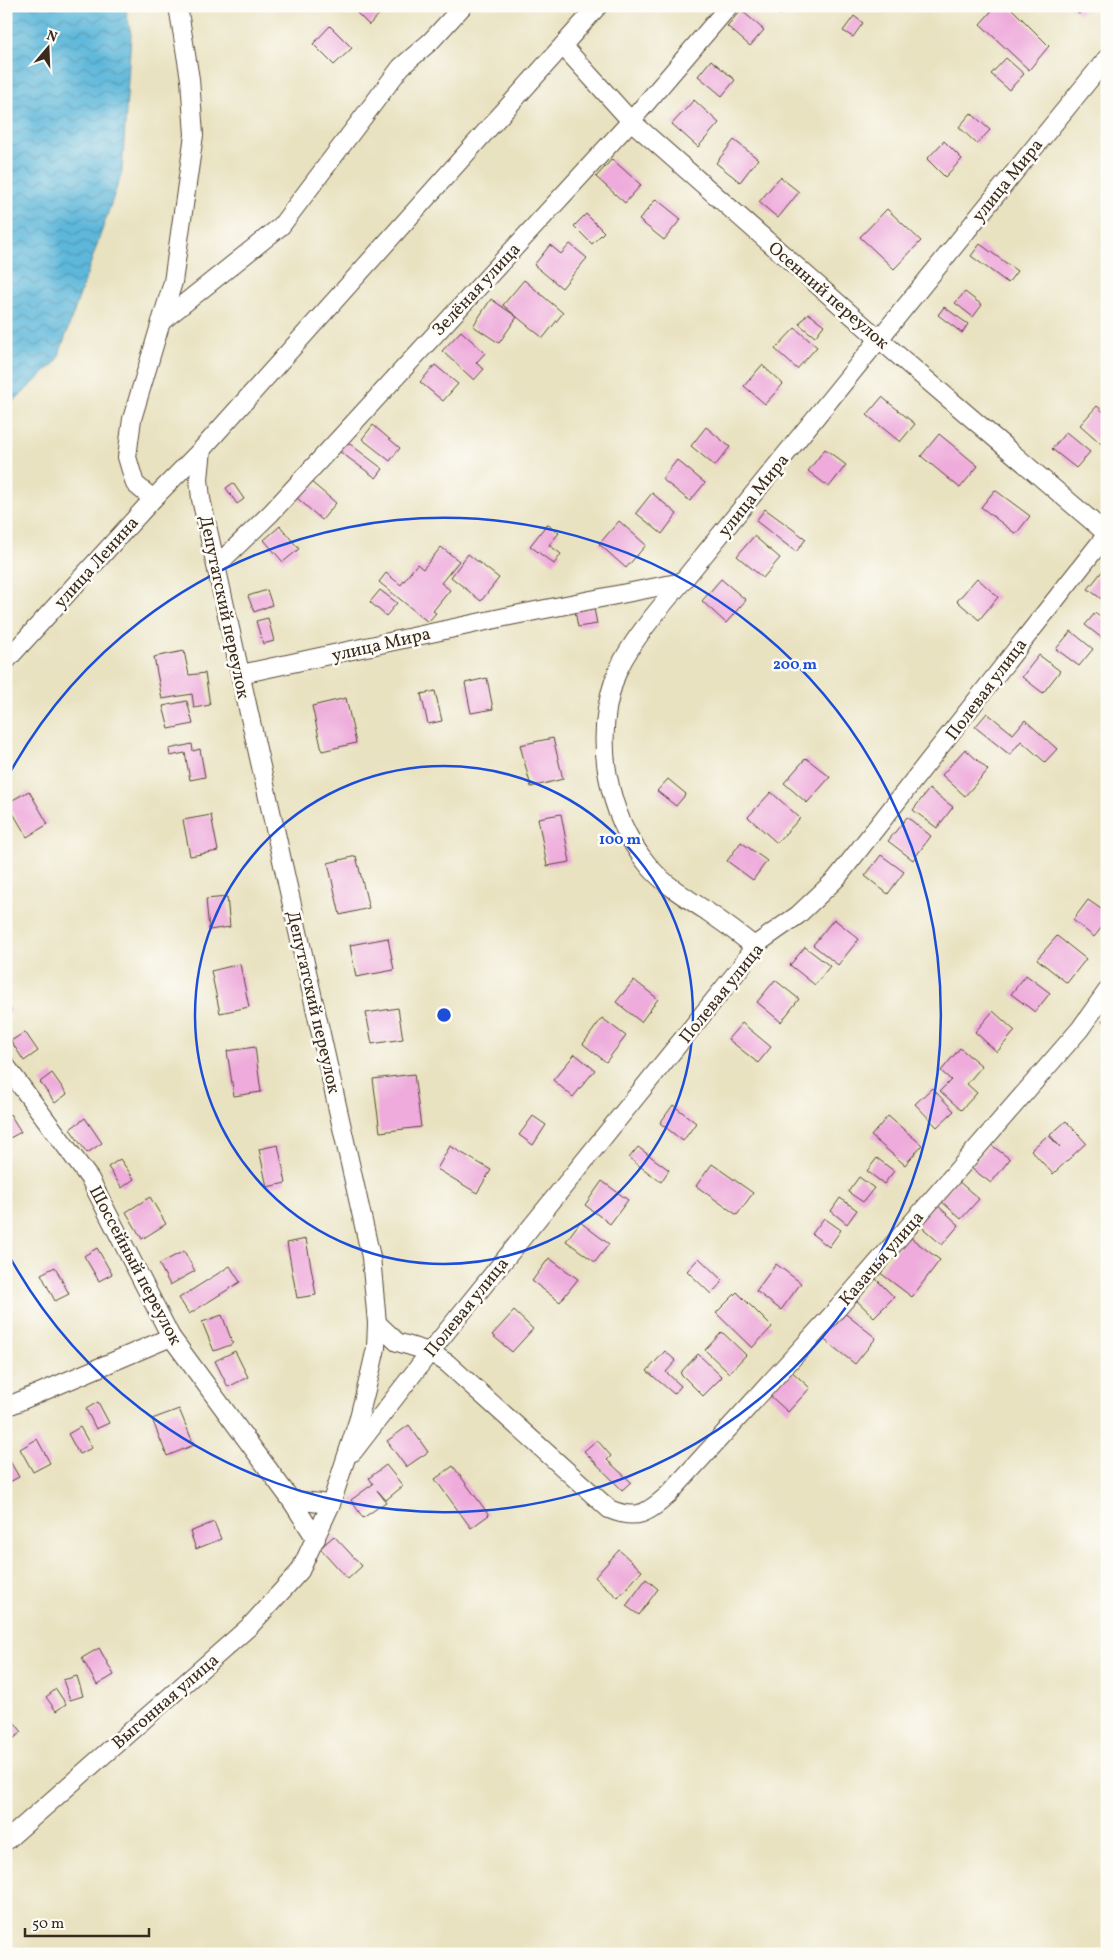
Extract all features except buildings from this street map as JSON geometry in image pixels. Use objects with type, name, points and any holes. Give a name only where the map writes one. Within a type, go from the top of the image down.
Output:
[{"type":"street","points":[[153,499],[135,484],[127,457],[132,419],[173,282],[194,135],[190,78],[178,6]]},
{"type":"street","points":[[162,322],[281,226],[402,67],[431,42],[463,6]]},
{"type":"street","name":"улица Ленина","points":[[6,662],[153,499],[202,449],[598,6]]},
{"type":"street","name":"Зелёная улица","points":[[216,565],[271,513],[631,121],[728,6]]},
{"type":"street","name":"Осенний переулок","points":[[563,46],[631,121],[879,339],[1107,534]]},
{"type":"street","name":"улица Мира","points":[[241,674],[505,617],[682,582],[1107,58]]},
{"type":"street","name":"Депутатский переулок","points":[[202,449],[199,479],[201,499],[371,1257],[377,1323],[376,1348],[345,1462],[331,1504],[313,1544]]},
{"type":"street","name":"Полевая улица","points":[[345,1462],[430,1352],[734,976],[754,946],[798,914],[836,879],[1107,534]]},
{"type":"street","points":[[682,582],[658,609],[634,644],[615,678],[606,718],[607,777],[617,811],[648,865],[666,884],[754,946]]},
{"type":"street","name":"Казачья улица","points":[[430,1352],[447,1363],[609,1509],[624,1516],[643,1514],[669,1494],[838,1308],[1080,1029],[1107,991]]},
{"type":"street","name":"Шоссейный переулок","points":[[6,1066],[90,1179],[171,1337],[291,1500],[313,1544]]},
{"type":"street","points":[[377,1323],[397,1342],[430,1352]]},
{"type":"street","points":[[6,1407],[171,1337]]},
{"type":"street","points":[[291,1500],[331,1504]]},
{"type":"street","name":"Выгонная улица","points":[[6,1841],[250,1626],[300,1571],[313,1544]]},
{"type":"water","points":[[6,6],[125,6],[131,34],[122,172],[57,361],[6,408]]}]
